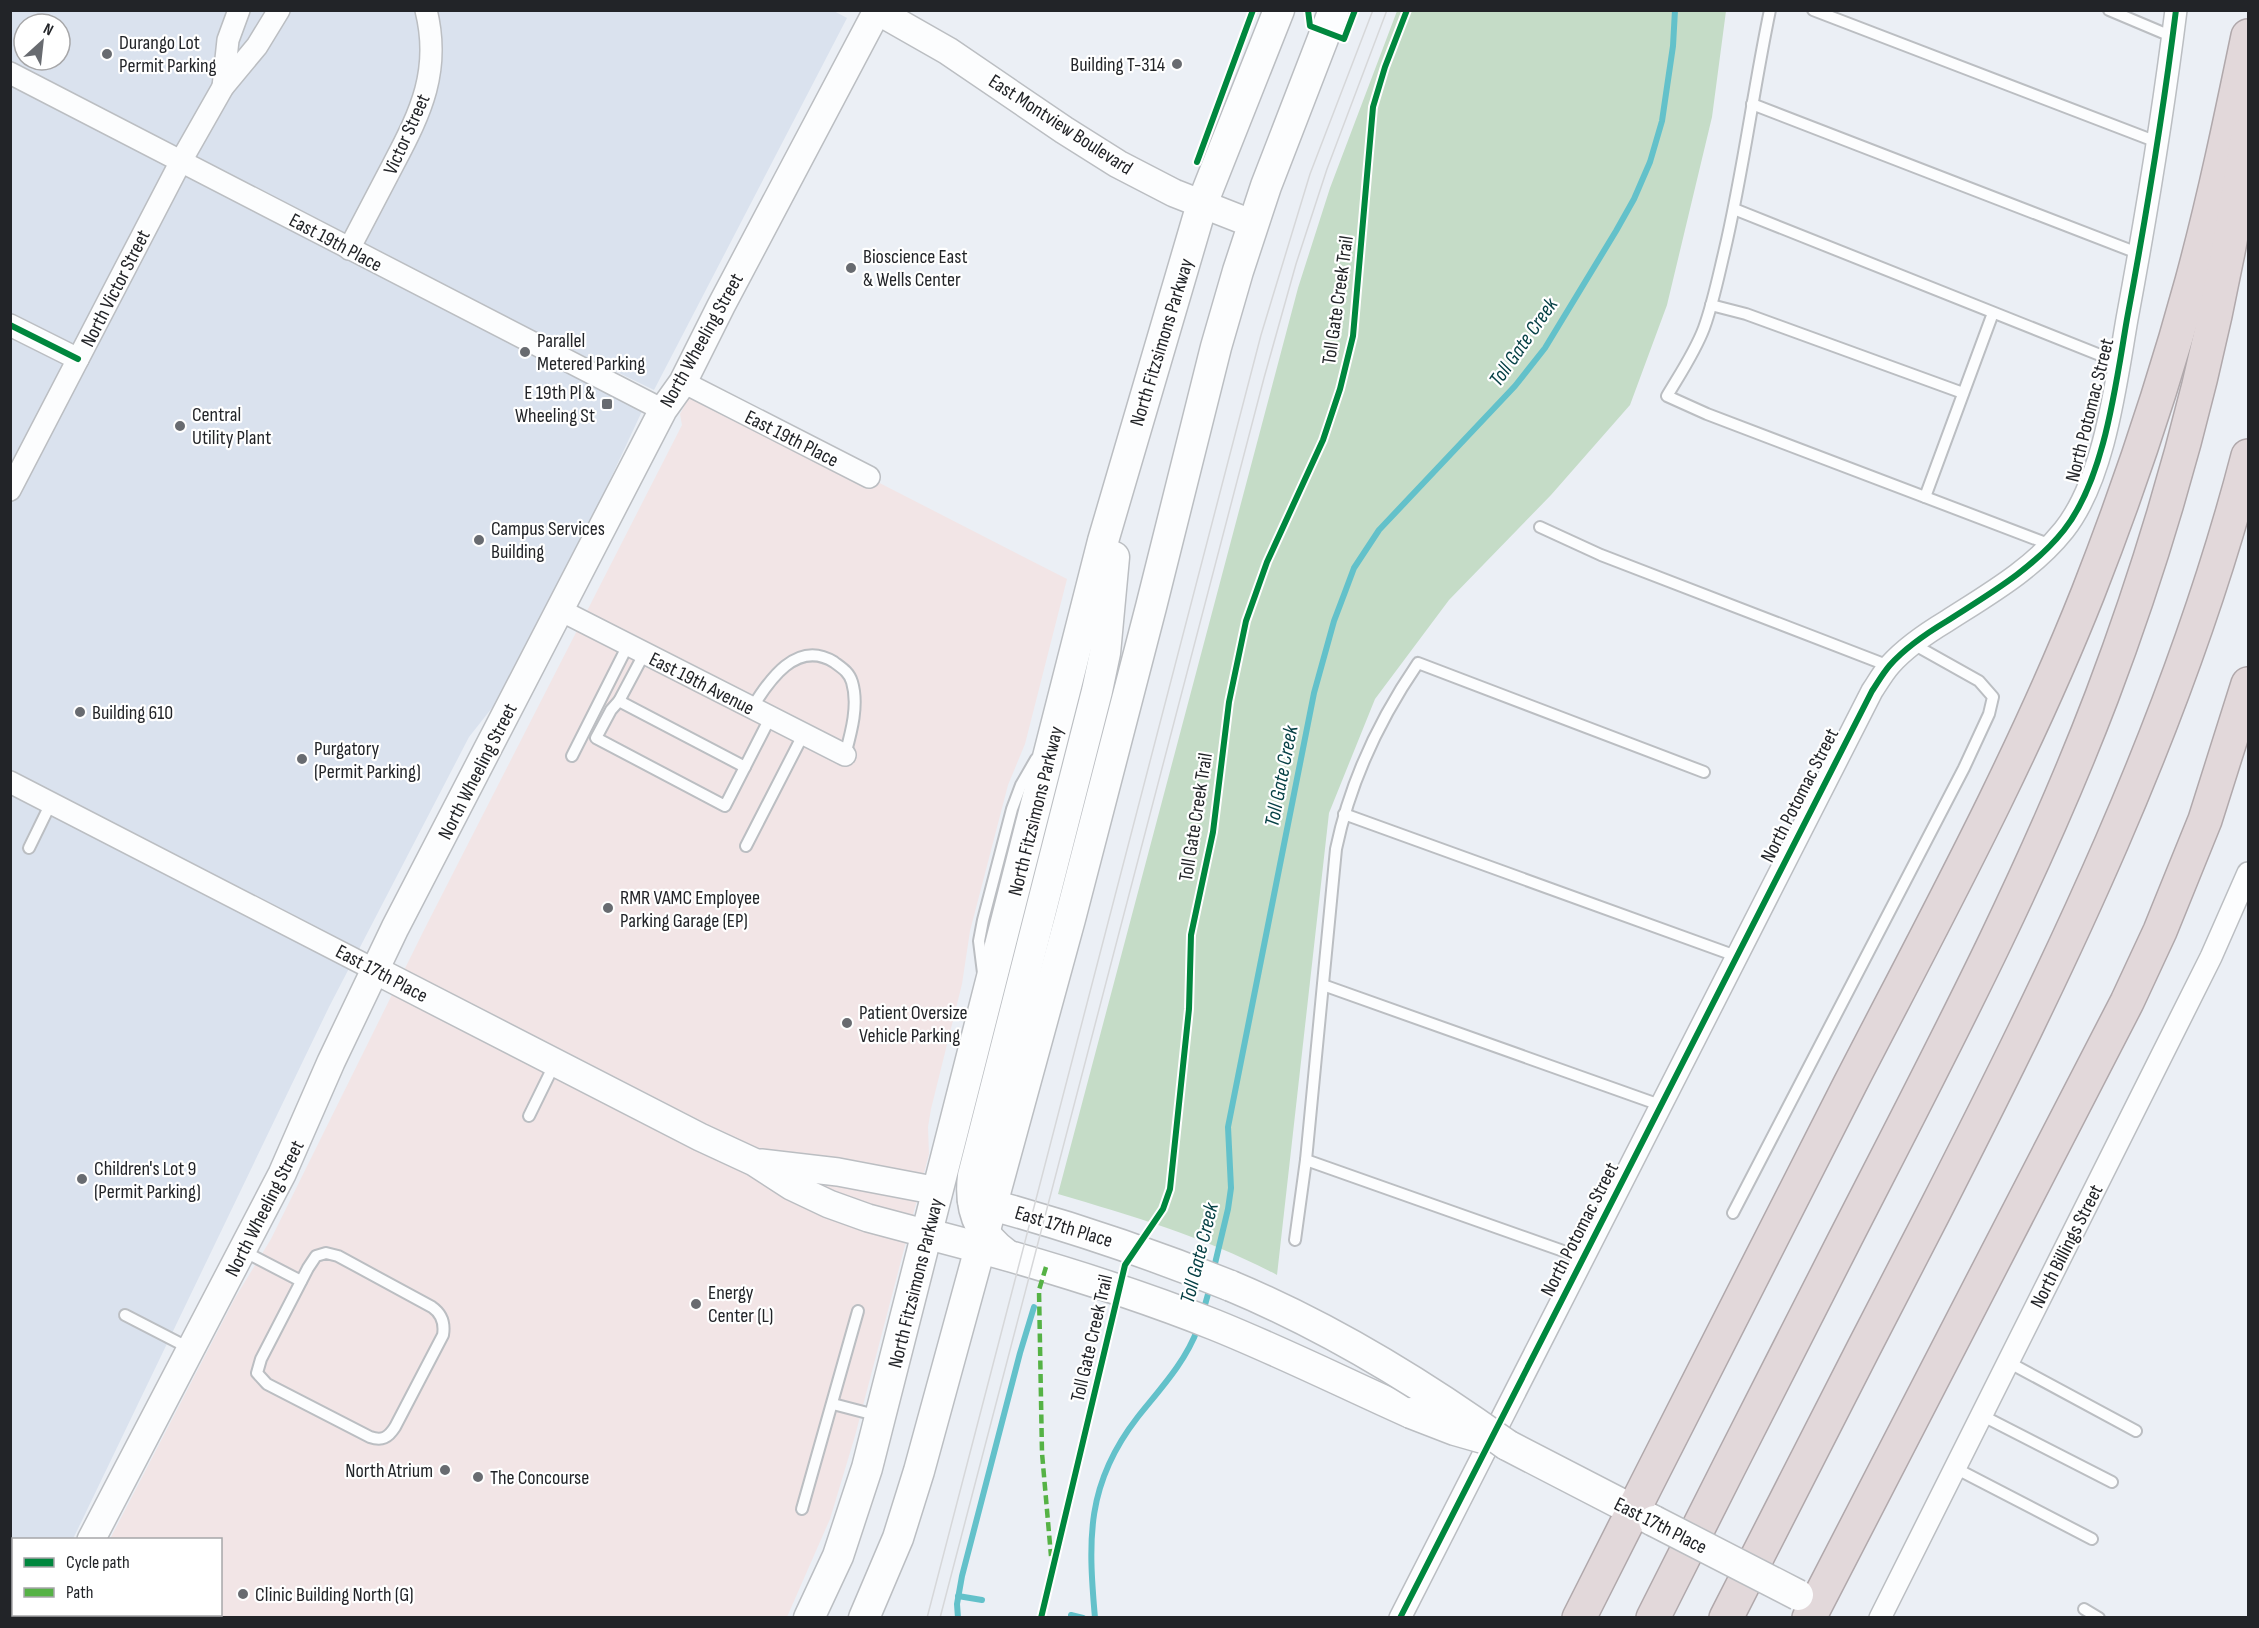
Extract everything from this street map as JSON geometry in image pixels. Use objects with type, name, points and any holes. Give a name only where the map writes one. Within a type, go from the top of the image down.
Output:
[{"type":"highway","points":[[1579,1617],[1643,1516],[2029,729],[2066,645],[2126,491],[2179,328],[2207,221],[2248,36]]},
{"type":"highway","points":[[1653,1617],[1920,1096],[2036,855],[2086,737],[2131,616],[2174,481],[2210,340],[2248,134]]},
{"type":"highway","points":[[1726,1617],[1980,1121],[2084,908],[2179,678],[2212,582],[2248,456]]},
{"type":"highway","points":[[1808,1605],[2127,1002],[2160,931],[2205,819],[2248,684]]},
{"type":"main road","name":"North Fitzsimons Parkway","points":[[809,1617],[848,1530],[881,1417],[1123,470],[1202,204],[1279,10]]},
{"type":"main road","points":[[864,1617],[906,1518],[987,1228],[1151,608],[1216,347],[1253,224],[1334,10]]},
{"type":"main road","points":[[987,1228],[973,1176],[1103,666],[1123,470]]},
{"type":"main road","name":"East 17th Place","points":[[938,1191],[987,1228],[1077,1277],[1120,1290],[1216,1326],[1455,1430],[1507,1445]]},
{"type":"main road","name":"East 17th Place","points":[[928,1234],[987,1228],[1044,1218],[1184,1267],[1264,1300],[1415,1382],[1507,1445],[1808,1605]]},
{"type":"street","name":"North Victor Street","points":[[223,87],[228,40],[239,10]]},
{"type":"street","name":"North Victor Street","points":[[10,490],[181,161],[223,87],[257,46],[279,10]]},
{"type":"street","name":"Victor Street","points":[[349,249],[422,106],[430,75],[432,52],[426,10]]},
{"type":"street","name":"North Potomac Street","points":[[1400,1617],[1872,691],[1889,666],[1913,644],[2016,576],[2051,545],[2076,513],[2088,487],[2103,436],[2120,363],[2140,254],[2176,10]]},
{"type":"street","name":"East Montview Boulevard","points":[[877,11],[948,51],[1118,164],[1202,204],[1253,224]]},
{"type":"street","name":"North Wheeling Street","points":[[92,1538],[288,1162],[331,1062],[375,970],[560,610],[663,410],[683,382],[877,11]]},
{"type":"street","name":"East 19th Place","points":[[10,73],[663,410]]},
{"type":"street","points":[[10,325],[78,359]]},
{"type":"street","name":"East 19th Place","points":[[683,382],[869,477]]},
{"type":"street","name":"East 19th Avenue","points":[[560,610],[845,755]]},
{"type":"street","name":"East 17th Place","points":[[10,782],[555,1063],[754,1162],[791,1186],[829,1204],[928,1234]]},
{"type":"street","name":"North Billings Street","points":[[1880,1617],[2211,957],[2248,873]]},
{"type":"street","name":"East 17th Place","points":[[754,1162],[838,1172],[938,1191]]},
{"type":"lane","points":[[1770,10],[1734,209],[1711,305],[1704,328],[1691,355],[1666,396],[1707,414],[2051,545]]},
{"type":"lane","points":[[1813,10],[2157,142]]},
{"type":"lane","points":[[2109,10],[2173,37]]},
{"type":"lane","points":[[1752,104],[2140,254]]},
{"type":"lane","points":[[1734,209],[2120,363]]},
{"type":"lane","points":[[1711,305],[1746,314],[1963,393]]},
{"type":"lane","points":[[1925,497],[1993,313]]},
{"type":"lane","points":[[1540,527],[1601,555],[1889,666]]},
{"type":"lane","points":[[1733,1213],[1965,768],[1991,710],[1993,696],[1984,685],[1913,644]]},
{"type":"lane","points":[[636,649],[619,701],[611,710],[596,738],[724,806],[771,718]]},
{"type":"lane","points":[[572,756],[636,649]]},
{"type":"lane","points":[[752,708],[766,686],[801,655],[831,660],[847,672],[852,683],[853,710],[845,755]]},
{"type":"lane","points":[[1295,1240],[1306,1160],[1334,863],[1344,814],[1352,789],[1379,727],[1418,663],[1704,772]]},
{"type":"lane","points":[[619,701],[745,767]]},
{"type":"lane","points":[[746,846],[803,735]]},
{"type":"lane","points":[[29,848],[51,803]]},
{"type":"lane","points":[[1344,814],[1736,956]]},
{"type":"lane","points":[[1323,985],[1660,1105]]},
{"type":"lane","points":[[529,1116],[555,1063]]},
{"type":"lane","points":[[1306,1160],[1583,1258]]},
{"type":"lane","points":[[243,1251],[301,1281]]},
{"type":"lane","points":[[332,1254],[432,1307],[442,1317],[443,1335],[395,1427],[387,1437],[381,1440],[370,1437],[267,1384],[258,1376],[257,1368],[261,1359],[301,1281],[316,1256],[332,1254]]},
{"type":"lane","points":[[802,1509],[858,1311]]},
{"type":"lane","points":[[125,1315],[191,1349]]},
{"type":"lane","points":[[2008,1362],[2136,1431]]},
{"type":"lane","points":[[833,1404],[881,1417]]},
{"type":"lane","points":[[1981,1415],[2112,1482]]},
{"type":"lane","points":[[1955,1468],[2092,1539]]},
{"type":"lane","points":[[2084,1610],[2099,1617]]},
{"type":"shaded area","points":[[832,10],[847,18],[654,390],[355,239],[345,258],[643,409],[521,671],[469,737],[329,1007],[73,1538],[12,1538],[12,1616],[33,1617],[11,1618],[11,11]]},
{"type":"shaded area","points":[[694,388],[1067,579],[1025,744],[1008,785],[970,931],[962,984],[931,1109],[928,1127],[929,1154],[855,1436],[830,1519],[787,1617],[70,1618],[71,1616],[222,1616],[222,1538],[111,1538],[235,1298],[271,1239],[424,930],[682,425],[680,414]]},
{"type":"green space","points":[[1397,11],[1726,11],[1712,117],[1667,305],[1630,405],[1551,495],[1449,600],[1375,699],[1329,813],[1277,1275],[1197,1239],[1058,1194],[1298,288],[1330,188]]},
{"type":"waterway","name":"Toll Gate Creek","points":[[1213,1272],[1231,1188],[1228,1127],[1314,693],[1334,621],[1354,568],[1379,530],[1515,386],[1545,348],[1634,199],[1650,162],[1662,121],[1673,46],[1675,10]]},
{"type":"waterway","name":"Toll Gate Creek","points":[[1203,1312],[1210,1287]]},
{"type":"waterway","points":[[958,1618],[957,1604],[962,1576],[1034,1307]]},
{"type":"waterway","name":"Toll Gate Creek","points":[[1095,1618],[1091,1563],[1094,1513],[1099,1489],[1120,1442],[1179,1364],[1198,1328]]},
{"type":"waterway","points":[[958,1596],[982,1600]]},
{"type":"waterway","points":[[1071,1615],[1083,1618]]},
{"type":"tram line","points":[[927,1618],[1261,335],[1310,174],[1373,10]]},
{"type":"tram line","points":[[940,1618],[1264,378],[1296,264],[1327,169],[1387,10]]},
{"type":"marked path","points":[[1046,1267],[1039,1290],[1042,1453],[1051,1556]]},
{"type":"cycle path","points":[[1197,162],[1253,10]]},
{"type":"cycle path","points":[[1308,10],[1310,26],[1344,39],[1355,10]]},
{"type":"cycle path","name":"Toll Gate Creek Trail","points":[[1041,1618],[1125,1265],[1163,1209],[1170,1189],[1189,1009],[1191,935],[1213,832],[1229,702],[1246,621],[1267,562],[1323,440],[1340,389],[1353,336],[1373,107],[1385,67],[1407,10]]},
{"type":"cycle path","points":[[1400,1618],[1872,691],[1890,665],[1910,646],[2010,580],[2039,557],[2064,530],[2078,509],[2099,457],[2113,400],[2154,165],[2176,10]]},
{"type":"cycle path","points":[[10,325],[78,359]]},
{"type":"place","name":"Durango Lot Permit Parking","points":[[107,54]]},
{"type":"place","name":"Building T-314","points":[[1177,64]]},
{"type":"place","name":"Bioscience East & Wells Center","points":[[851,268]]},
{"type":"place","name":"Parallel Metered Parking","points":[[525,352]]},
{"type":"place","name":"E 19th Pl & Wheeling St","points":[[607,404]]},
{"type":"place","name":"Central Utility Plant","points":[[180,426]]},
{"type":"place","name":"Campus Services Building","points":[[479,540]]},
{"type":"place","name":"Building 610","points":[[80,712]]},
{"type":"place","name":"Purgatory (Permit Parking)","points":[[302,759]]},
{"type":"place","name":"RMR VAMC Employee Parking Garage (EP)","points":[[608,908]]},
{"type":"place","name":"Patient Oversize Vehicle Parking","points":[[847,1023]]},
{"type":"place","name":"Children's Lot 9 (Permit Parking)","points":[[82,1179]]},
{"type":"place","name":"Energy Center (L)","points":[[696,1304]]},
{"type":"place","name":"North Atrium","points":[[445,1470]]},
{"type":"place","name":"The Concourse","points":[[478,1477]]},
{"type":"place","name":"Clinic Building North (G)","points":[[243,1594]]}]
